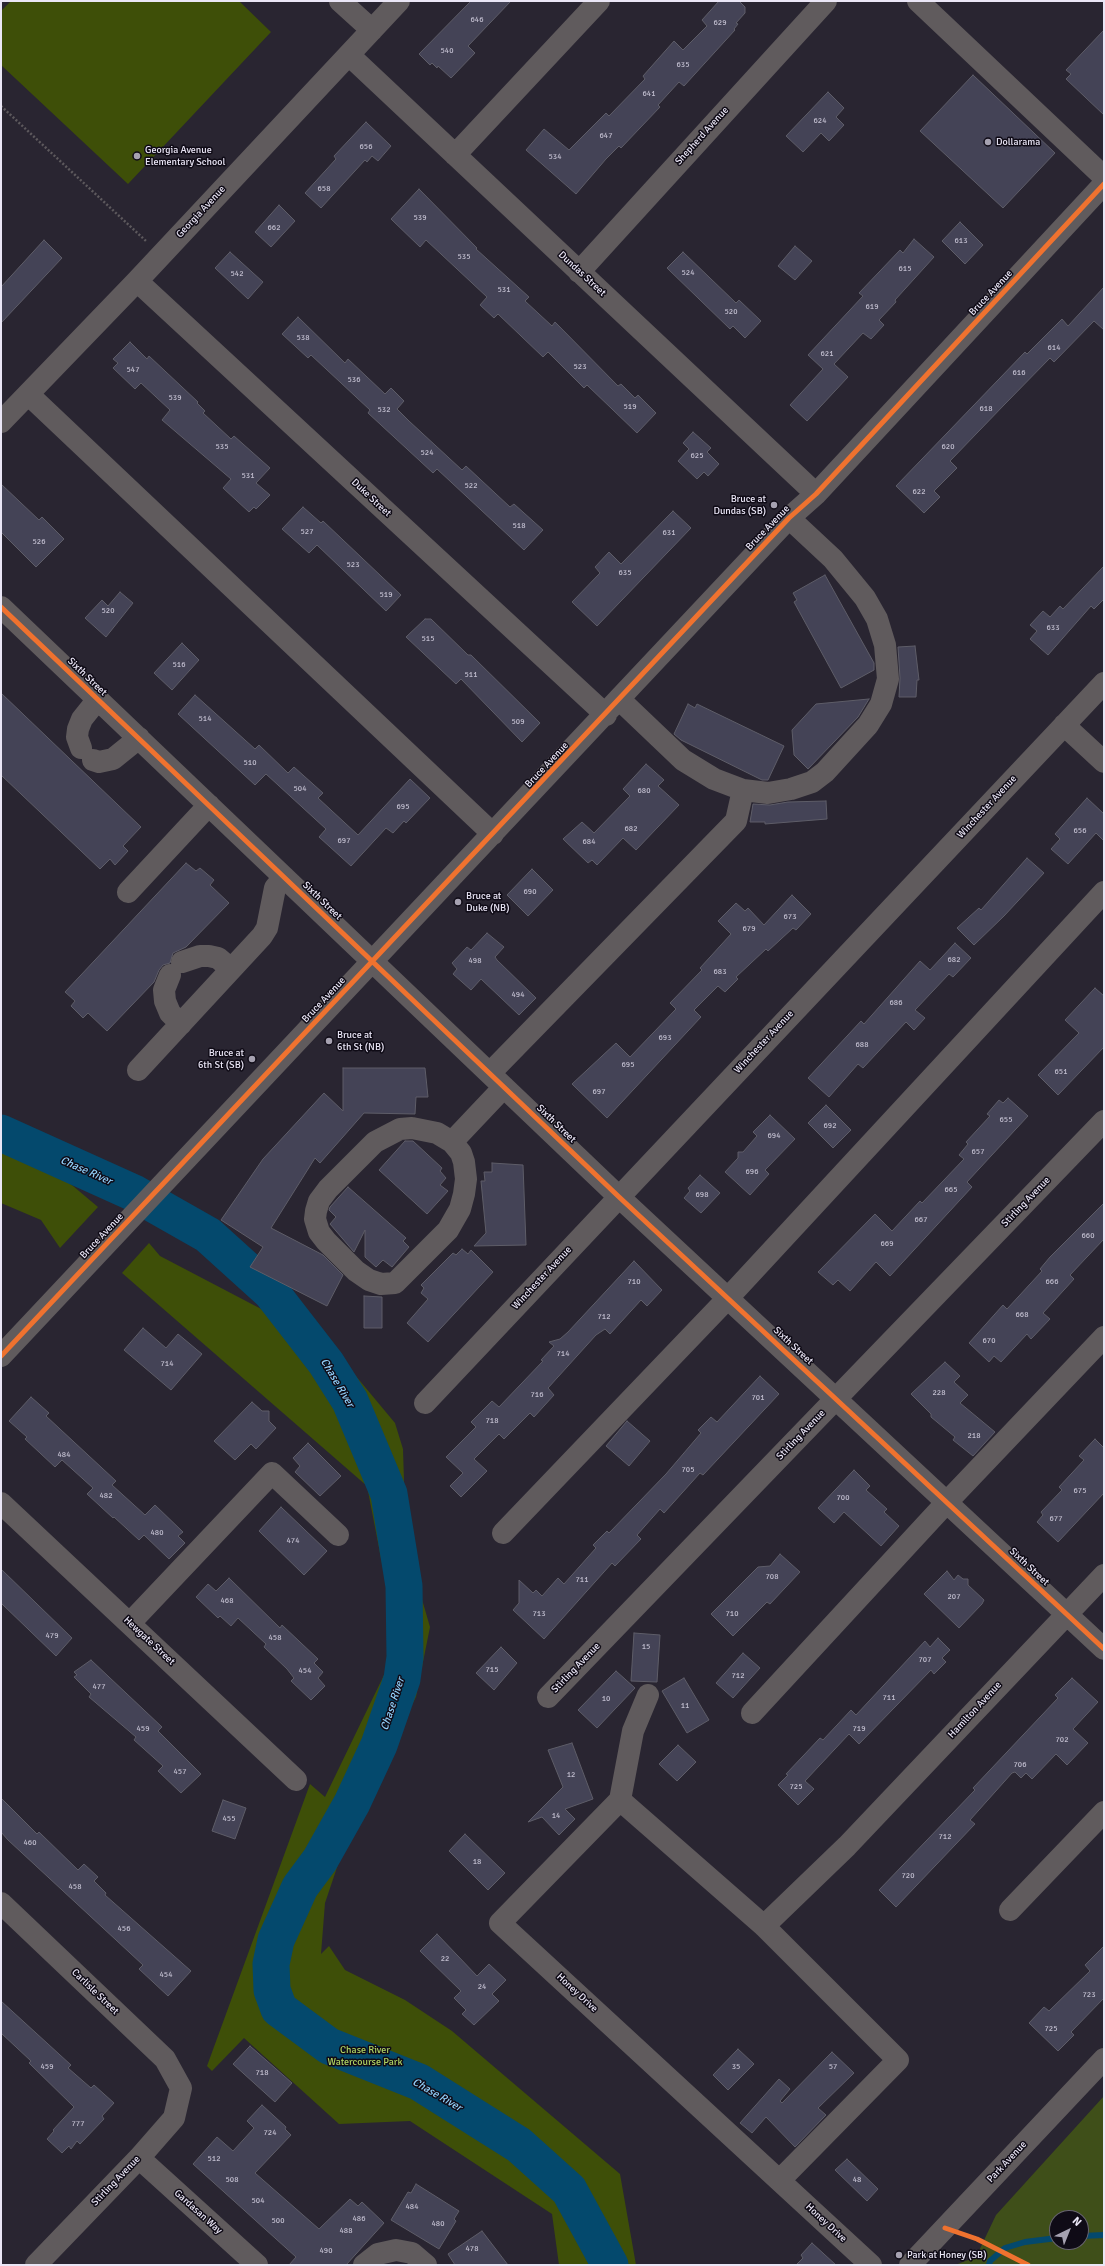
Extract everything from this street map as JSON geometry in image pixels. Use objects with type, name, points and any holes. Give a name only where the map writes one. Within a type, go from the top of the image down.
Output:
[{"type":"street","points":[[340,1],[372,30]]},
{"type":"street","name":"Georgia Avenue","points":[[1,422],[137,281],[400,1]]},
{"type":"street","points":[[455,155],[599,1]]},
{"type":"street","name":"Shepherd Avenue","points":[[579,272],[826,1]]},
{"type":"street","points":[[918,1],[1104,177]]},
{"type":"street","name":"Dundas Street","points":[[349,55],[816,494]]},
{"type":"street","name":"Bruce Avenue","points":[[1,1356],[790,518],[816,494],[1104,184]]},
{"type":"street","name":"Duke Street","points":[[137,281],[612,707]]},
{"type":"street","points":[[28,394],[493,834]]},
{"type":"street","name":"Bruce Avenue","points":[[612,707],[684,760],[714,779],[743,790],[768,793],[791,789],[812,782],[825,772],[868,725],[881,704],[888,679],[885,645],[877,619],[865,598],[832,560],[790,518]]},
{"type":"street","name":"Sixth Street","points":[[1,607],[618,1196],[1104,1649]]},
{"type":"street","name":"Winchester Avenue","points":[[425,1403],[618,1196],[1104,683]]},
{"type":"street","points":[[98,699],[82,719],[78,729],[77,737],[87,754],[99,762],[113,759],[139,738]]},
{"type":"street","points":[[1064,725],[1104,762]]},
{"type":"street","points":[[452,1142],[497,1080],[736,821],[743,790]]},
{"type":"street","points":[[128,892],[209,805]]},
{"type":"street","points":[[138,1070],[262,936],[267,928],[276,888],[284,877]]},
{"type":"street","points":[[503,1533],[728,1298],[1104,892]]},
{"type":"street","points":[[181,1024],[170,1013],[165,1001],[164,990],[176,969],[200,956],[209,956],[218,958],[231,969]]},
{"type":"street","name":"Stirling Avenue","points":[[548,1697],[1104,1121]]},
{"type":"street","points":[[412,1128],[437,1133],[452,1142],[461,1153],[466,1179],[460,1209],[455,1220],[448,1230],[396,1283],[381,1284],[369,1280],[356,1271],[319,1232],[315,1220],[319,1201],[374,1142],[393,1132],[412,1128]]},
{"type":"street","points":[[752,1712],[947,1502],[1104,1337]]},
{"type":"street","points":[[130,1624],[272,1473],[338,1534]]},
{"type":"street","name":"Hewgate Street","points":[[1,1503],[296,1780]]},
{"type":"street","name":"Hamilton Avenue","points":[[764,1926],[847,1846],[1104,1574]]},
{"type":"street","points":[[648,1695],[633,1731],[620,1800],[764,1926],[898,2060],[780,2180]]},
{"type":"street","name":"Honey Drive","points":[[620,1800],[500,1922],[871,2265]]},
{"type":"street","points":[[1010,1910],[1104,1812]]},
{"type":"street","name":"Carlisle Street","points":[[1,1902],[165,2059],[181,2088]]},
{"type":"street","name":"Park Avenue","points":[[910,2265],[1104,2059]]},
{"type":"street","name":"Stirling Avenue","points":[[36,2265],[139,2158],[174,2118],[181,2088]]},
{"type":"street","name":"Gardasan Way","points":[[139,2158],[257,2265]]},
{"type":"street","points":[[364,2265],[378,2254],[396,2250],[412,2253],[426,2265]]},
{"type":"path","points":[[1,106],[161,255]]},
{"type":"green space","name":"Georgia Avenue Elementary School","points":[[11,1],[239,1],[271,32],[128,184],[1,65],[1,11]]},
{"type":"green space","points":[[1,1135],[7,1137],[54,1170],[98,1207],[60,1248],[41,1220],[1,1203]]},
{"type":"green space","name":"Chase River Watercourse Park","points":[[149,1243],[160,1256],[330,1345],[395,1423],[403,1449],[406,1544],[430,1627],[416,1697],[352,1823],[325,1903],[321,1954],[329,1946],[345,1970],[405,2000],[452,2031],[620,2174],[636,2265],[559,2265],[552,2214],[410,2121],[339,2124],[244,2038],[212,2071],[207,2066],[310,1784],[325,1797],[398,1646],[367,1486],[122,1273]]},
{"type":"green space","points":[[1104,2096],[1104,2265],[955,2265],[976,2257],[996,2215]]},
{"type":"building","points":[[471,1],[511,1],[468,46],[475,53],[451,78],[438,66],[437,68],[432,63],[430,65],[419,54]]},
{"type":"building","points":[[719,1],[739,1],[745,7],[745,13],[736,23],[738,24],[734,29],[735,30],[684,86],[679,82],[658,105],[660,107],[621,148],[619,146],[606,159],[576,194],[526,150],[544,129],[569,150],[606,113],[609,116],[645,79],[643,76],[674,41],[683,50],[707,26],[702,20]]},
{"type":"building","points":[[1104,30],[1104,115],[1066,79],[1071,74],[1066,70]]},
{"type":"building","name":"Dollarama","points":[[973,75],[1055,153],[1003,208],[920,131]]},
{"type":"building","points":[[828,92],[844,108],[836,117],[844,125],[829,141],[821,133],[803,152],[786,136]]},
{"type":"building","points":[[366,122],[391,146],[378,161],[372,156],[367,162],[365,160],[321,208],[305,193],[336,159],[334,156]]},
{"type":"building","points":[[419,189],[477,248],[476,249],[529,297],[525,301],[552,326],[555,322],[618,386],[621,384],[635,398],[638,395],[656,413],[637,433],[587,385],[584,388],[548,352],[543,357],[498,314],[494,318],[480,305],[487,297],[426,240],[420,247],[391,219]]},
{"type":"building","points":[[279,205],[295,221],[271,247],[255,232]]},
{"type":"building","points":[[960,222],[983,245],[965,264],[942,241]]},
{"type":"building","points":[[914,239],[934,257],[879,320],[884,325],[871,339],[863,333],[834,364],[848,377],[807,421],[790,405],[823,369],[808,355],[863,296],[859,293],[900,250],[903,253]]},
{"type":"building","points":[[44,240],[62,258],[1,323],[1,287]]},
{"type":"building","points":[[795,246],[812,261],[795,280],[778,266]]},
{"type":"building","points":[[230,252],[263,282],[248,299],[215,268]]},
{"type":"building","points":[[683,252],[736,303],[739,300],[761,321],[745,338],[733,326],[730,329],[667,268]]},
{"type":"building","points":[[1104,287],[1104,330],[1094,321],[1054,362],[1050,358],[950,461],[957,468],[934,491],[940,497],[924,513],[896,486],[1025,352],[1027,354],[1062,319],[1068,326]]},
{"type":"building","points":[[298,317],[345,363],[348,359],[385,394],[391,388],[404,401],[397,409],[462,470],[466,466],[510,507],[514,504],[543,530],[524,550],[437,469],[433,473],[368,413],[370,410],[311,355],[308,358],[282,334]]},
{"type":"building","points":[[130,342],[147,359],[149,356],[198,402],[197,403],[205,411],[203,413],[231,439],[234,436],[270,468],[256,483],[270,495],[256,509],[254,507],[249,512],[223,488],[231,479],[162,420],[170,410],[141,383],[135,389],[113,368],[118,363],[113,359]]},
{"type":"building","points":[[693,432],[711,448],[707,452],[719,464],[708,476],[704,472],[697,479],[678,461],[689,449],[683,443]]},
{"type":"building","points":[[1,484],[39,520],[42,517],[64,539],[36,567],[1,532]]},
{"type":"building","points":[[303,507],[321,523],[323,521],[401,595],[386,611],[317,545],[309,553],[282,529]]},
{"type":"building","points":[[673,511],[691,528],[597,626],[572,602],[600,573],[595,567],[609,552],[621,564]]},
{"type":"building","points":[[1104,566],[1104,599],[1094,609],[1091,606],[1048,655],[1030,639],[1037,631],[1030,625],[1043,611],[1050,617],[1060,606],[1063,609]]},
{"type":"building","points":[[825,575],[874,663],[874,670],[841,688],[794,602],[797,600],[793,593]]},
{"type":"building","points":[[120,592],[133,603],[106,637],[85,618],[102,600],[108,606]]},
{"type":"building","points":[[425,619],[431,619],[468,655],[471,655],[540,723],[522,742],[461,679],[456,684],[406,637]]},
{"type":"building","points":[[182,643],[199,660],[172,690],[154,673]]},
{"type":"building","points":[[915,646],[919,680],[917,680],[916,697],[899,697],[900,678],[898,647]]},
{"type":"building","points":[[1,693],[141,827],[123,846],[128,851],[115,865],[110,859],[100,869],[1,775]]},
{"type":"building","points":[[195,695],[255,749],[259,745],[288,773],[294,767],[323,793],[318,798],[358,835],[410,779],[430,798],[406,823],[404,821],[393,833],[386,828],[351,866],[319,837],[326,829],[266,774],[255,785],[178,714]]},
{"type":"building","points":[[869,699],[858,717],[808,769],[794,755],[792,730],[816,704]]},
{"type":"building","points":[[688,704],[695,708],[697,704],[784,746],[768,780],[762,780],[681,740],[674,734]]},
{"type":"building","points":[[646,764],[664,780],[658,786],[679,805],[636,850],[623,838],[597,865],[592,860],[588,863],[563,839],[582,822],[594,833],[630,796],[623,789]]},
{"type":"building","points":[[1087,798],[1104,814],[1104,841],[1096,833],[1068,864],[1051,849],[1060,839],[1055,834]]},
{"type":"building","points":[[826,801],[827,819],[765,824],[765,822],[750,822],[753,804],[770,805],[788,802]]},
{"type":"building","points":[[1027,858],[1044,873],[1004,916],[974,945],[957,928],[979,908],[981,910]]},
{"type":"building","points":[[186,863],[196,871],[200,868],[214,880],[210,885],[229,903],[186,947],[173,953],[170,963],[163,965],[154,982],[107,1031],[88,1013],[83,1018],[71,1006],[75,1001],[65,992]]},
{"type":"building","points":[[532,869],[553,890],[528,916],[507,895]]},
{"type":"building","points":[[792,895],[811,914],[796,930],[793,928],[768,951],[766,949],[736,977],[738,979],[725,992],[718,986],[694,1010],[701,1017],[607,1118],[572,1084],[616,1043],[630,1057],[676,1009],[670,1003],[702,970],[700,968],[731,934],[718,921],[736,903],[745,911],[748,908],[764,925]]},
{"type":"building","points":[[487,933],[504,947],[495,957],[497,960],[536,998],[519,1015],[481,979],[471,990],[453,974],[457,969],[452,963],[467,947],[471,950]]},
{"type":"building","points":[[955,943],[971,958],[953,977],[949,974],[915,1010],[925,1018],[914,1030],[906,1022],[863,1068],[858,1064],[829,1097],[808,1078],[861,1021],[864,1024],[920,961],[930,970]]},
{"type":"building","points":[[1095,988],[1104,996],[1104,1047],[1058,1095],[1038,1075],[1079,1033],[1065,1020]]},
{"type":"building","points":[[343,1068],[425,1068],[428,1097],[416,1097],[415,1114],[364,1113],[320,1163],[315,1158],[271,1228],[323,1255],[343,1275],[327,1306],[250,1267],[263,1247],[221,1220],[263,1159],[324,1093],[343,1111]]},
{"type":"building","points":[[1008,1098],[1028,1116],[967,1182],[972,1187],[890,1276],[876,1262],[850,1291],[838,1280],[833,1285],[818,1272],[875,1214],[892,1231],[920,1201],[922,1203],[964,1159],[959,1155],[968,1144],[966,1142],[990,1116],[987,1114],[999,1100],[1003,1103]]},
{"type":"building","points":[[826,1105],[851,1130],[833,1148],[808,1123]]},
{"type":"building","points":[[770,1115],[795,1139],[765,1170],[769,1174],[750,1195],[725,1172],[738,1158],[738,1152],[743,1152],[757,1136],[753,1132]]},
{"type":"building","points":[[405,1141],[413,1141],[442,1168],[440,1171],[446,1178],[440,1185],[448,1191],[427,1214],[379,1170]]},
{"type":"building","points":[[492,1163],[523,1165],[526,1245],[474,1246],[486,1233],[481,1181],[485,1181],[484,1172],[492,1172]]},
{"type":"building","points":[[700,1175],[720,1193],[701,1213],[684,1198],[690,1191],[688,1188]]},
{"type":"building","points":[[348,1187],[406,1238],[403,1241],[409,1247],[392,1267],[383,1260],[376,1267],[365,1257],[365,1230],[354,1252],[330,1224],[336,1217],[329,1210],[330,1207]]},
{"type":"building","points":[[1104,1203],[1104,1239],[1070,1275],[1074,1279],[1043,1313],[1050,1319],[1031,1339],[1027,1334],[1001,1362],[994,1356],[989,1362],[969,1343],[1003,1305],[1007,1309],[1042,1271],[1040,1269],[1050,1257]]},
{"type":"building","points":[[462,1249],[468,1254],[471,1250],[493,1272],[428,1342],[407,1323],[428,1299],[421,1293],[424,1288],[421,1285],[453,1253],[456,1255]]},
{"type":"building","points":[[634,1261],[662,1290],[647,1306],[641,1300],[610,1334],[605,1329],[596,1335],[548,1388],[554,1395],[534,1417],[530,1413],[504,1439],[499,1434],[474,1459],[487,1471],[461,1497],[450,1486],[463,1473],[446,1457],[476,1427],[471,1422],[492,1401],[499,1407],[543,1361],[541,1360],[554,1346],[549,1342],[560,1339],[568,1332]]},
{"type":"building","points":[[364,1296],[382,1297],[382,1328],[364,1328]]},
{"type":"building","points":[[143,1328],[166,1348],[178,1334],[202,1354],[171,1390],[124,1350]]},
{"type":"building","points":[[945,1362],[960,1376],[954,1382],[968,1395],[960,1403],[995,1432],[973,1456],[953,1440],[955,1437],[931,1417],[931,1414],[911,1394]]},
{"type":"building","points":[[760,1376],[779,1394],[703,1475],[700,1473],[664,1513],[660,1509],[637,1535],[641,1539],[615,1566],[612,1563],[544,1639],[513,1610],[519,1603],[519,1580],[533,1593],[536,1590],[542,1596],[558,1578],[564,1584],[596,1548],[593,1545],[607,1531],[609,1533],[666,1474],[701,1433],[698,1430],[711,1417],[717,1422]]},
{"type":"building","points":[[31,1397],[49,1413],[46,1416],[116,1481],[112,1485],[145,1515],[155,1505],[183,1532],[178,1536],[185,1543],[169,1559],[144,1535],[139,1540],[114,1517],[113,1518],[87,1494],[93,1488],[62,1460],[55,1467],[25,1439],[27,1437],[9,1421]]},
{"type":"building","points":[[252,1402],[262,1411],[269,1411],[269,1421],[276,1428],[256,1449],[251,1444],[235,1460],[214,1441]]},
{"type":"building","points":[[627,1421],[650,1441],[629,1466],[606,1446]]},
{"type":"building","points":[[1095,1439],[1104,1448],[1104,1493],[1058,1542],[1037,1522],[1043,1515],[1041,1512],[1062,1490],[1059,1487],[1084,1460],[1079,1456]]},
{"type":"building","points":[[308,1443],[341,1476],[320,1496],[295,1472],[300,1466],[293,1458]]},
{"type":"building","points":[[854,1470],[870,1486],[866,1490],[887,1509],[884,1512],[899,1526],[881,1546],[844,1512],[834,1523],[818,1508]]},
{"type":"building","points":[[281,1507],[327,1551],[304,1575],[259,1531]]},
{"type":"building","points":[[780,1554],[800,1572],[770,1604],[767,1602],[733,1636],[711,1614],[758,1567],[770,1566]]},
{"type":"building","points":[[1,1569],[72,1638],[56,1656],[1,1603]]},
{"type":"building","points":[[947,1571],[954,1580],[958,1575],[963,1579],[968,1579],[968,1585],[984,1600],[959,1628],[924,1594]]},
{"type":"building","points":[[229,1578],[280,1628],[282,1625],[318,1659],[314,1663],[323,1672],[318,1678],[325,1686],[311,1700],[291,1681],[294,1678],[287,1669],[264,1647],[266,1644],[238,1618],[231,1626],[220,1616],[218,1618],[196,1597],[208,1584],[216,1591]]},
{"type":"building","points":[[634,1633],[660,1635],[657,1682],[631,1681]]},
{"type":"building","points":[[938,1638],[950,1650],[942,1658],[946,1662],[934,1674],[931,1670],[859,1744],[849,1734],[805,1781],[814,1789],[798,1805],[778,1785],[788,1775],[786,1774],[820,1738],[823,1740],[851,1710],[856,1715],[925,1641],[930,1647]]},
{"type":"building","points":[[501,1647],[517,1663],[494,1690],[476,1673]]},
{"type":"building","points":[[743,1653],[760,1668],[733,1698],[716,1683]]},
{"type":"building","points":[[91,1660],[162,1727],[158,1731],[201,1774],[181,1793],[158,1771],[163,1766],[134,1740],[136,1737],[89,1697],[91,1694],[74,1677],[77,1675],[74,1672]]},
{"type":"building","points":[[616,1671],[635,1688],[597,1728],[578,1710]]},
{"type":"building","points":[[684,1678],[709,1720],[687,1733],[662,1691]]},
{"type":"building","points":[[1072,1678],[1098,1702],[1073,1729],[1088,1743],[1067,1765],[1056,1754],[1032,1779],[1026,1773],[1021,1778],[1015,1772],[1012,1773],[970,1820],[975,1824],[896,1907],[879,1890],[975,1790],[973,1788],[1058,1698],[1055,1695]]},
{"type":"building","points":[[572,1743],[593,1799],[565,1809],[575,1819],[559,1835],[542,1817],[528,1822],[563,1787],[548,1750]]},
{"type":"building","points":[[678,1745],[696,1762],[677,1781],[659,1764]]},
{"type":"building","points":[[1,1798],[37,1834],[39,1832],[78,1870],[84,1864],[98,1877],[94,1881],[106,1893],[105,1895],[191,1971],[168,1996],[139,1969],[143,1965],[1,1832]]},
{"type":"building","points":[[223,1800],[246,1808],[235,1839],[212,1831]]},
{"type":"building","points":[[465,1834],[505,1873],[488,1890],[449,1851]]},
{"type":"building","points":[[437,1934],[477,1976],[489,1964],[506,1980],[492,1994],[499,2001],[474,2025],[462,2014],[466,2010],[454,1998],[461,1991],[420,1951]]},
{"type":"building","points":[[1104,1946],[1104,1998],[1071,2032],[1074,2035],[1058,2051],[1029,2023],[1044,2007],[1049,2011],[1090,1971],[1085,1965]]},
{"type":"building","points":[[1,2001],[71,2065],[68,2068],[91,2088],[94,2085],[114,2103],[102,2116],[104,2119],[80,2144],[77,2141],[71,2149],[69,2146],[62,2153],[47,2139],[54,2131],[53,2130],[74,2107],[29,2063],[31,2061],[1,2033]]},
{"type":"building","points":[[250,2046],[292,2083],[275,2102],[233,2064]]},
{"type":"building","points":[[738,2049],[754,2064],[728,2090],[713,2075]]},
{"type":"building","points":[[832,2052],[854,2073],[818,2108],[826,2115],[795,2147],[766,2117],[752,2133],[740,2123],[779,2079],[790,2089],[780,2101],[782,2103]]},
{"type":"building","points":[[262,2105],[286,2127],[285,2129],[291,2135],[255,2173],[319,2229],[350,2199],[358,2206],[362,2202],[384,2223],[346,2265],[289,2265],[296,2257],[193,2164],[217,2137],[233,2151],[254,2128],[247,2121]]},
{"type":"building","points":[[847,2159],[878,2189],[867,2201],[835,2170]]},
{"type":"building","points":[[416,2184],[459,2211],[454,2219],[456,2221],[439,2249],[391,2220],[408,2192],[411,2193]]},
{"type":"building","points":[[482,2231],[508,2265],[455,2265],[448,2254]]},
{"type":"building","points":[[812,2243],[836,2265],[796,2265],[803,2258],[801,2255]]},
{"type":"waterway","name":"Chase River","points":[[1,1133],[134,1193],[208,1235],[271,1292],[326,1363],[350,1401],[389,1494],[404,1586],[405,1657],[402,1679],[379,1745],[352,1803],[320,1860],[300,1887],[276,1940],[271,1964],[272,1990],[279,2009],[329,2046],[419,2082],[519,2145],[569,2190],[610,2265]]},
{"type":"waterway","points":[[1089,2236],[1104,2235]]},
{"type":"waterway","points":[[989,2265],[990,2261],[1005,2248],[1025,2242],[1049,2239]]},
{"type":"cycle path","points":[[1,1356],[789,518],[816,494],[1104,184]]},
{"type":"cycle path","points":[[1,607],[618,1196],[1104,1649]]},
{"type":"cycle path","points":[[945,2228],[977,2239],[1028,2265]]},
{"type":"place","name":"Dollarama","points":[[988,142]]},
{"type":"place","name":"Georgia Avenue Elementary School","points":[[137,156]]},
{"type":"place","name":"Bruce at Dundas (SB)","points":[[774,505]]},
{"type":"place","name":"Bruce at Duke (NB)","points":[[458,902]]},
{"type":"place","name":"Bruce at 6th St (NB)","points":[[329,1041]]},
{"type":"place","name":"Bruce at 6th St (SB)","points":[[252,1059]]},
{"type":"place","name":"Park at Honey (SB)","points":[[899,2255]]}]
